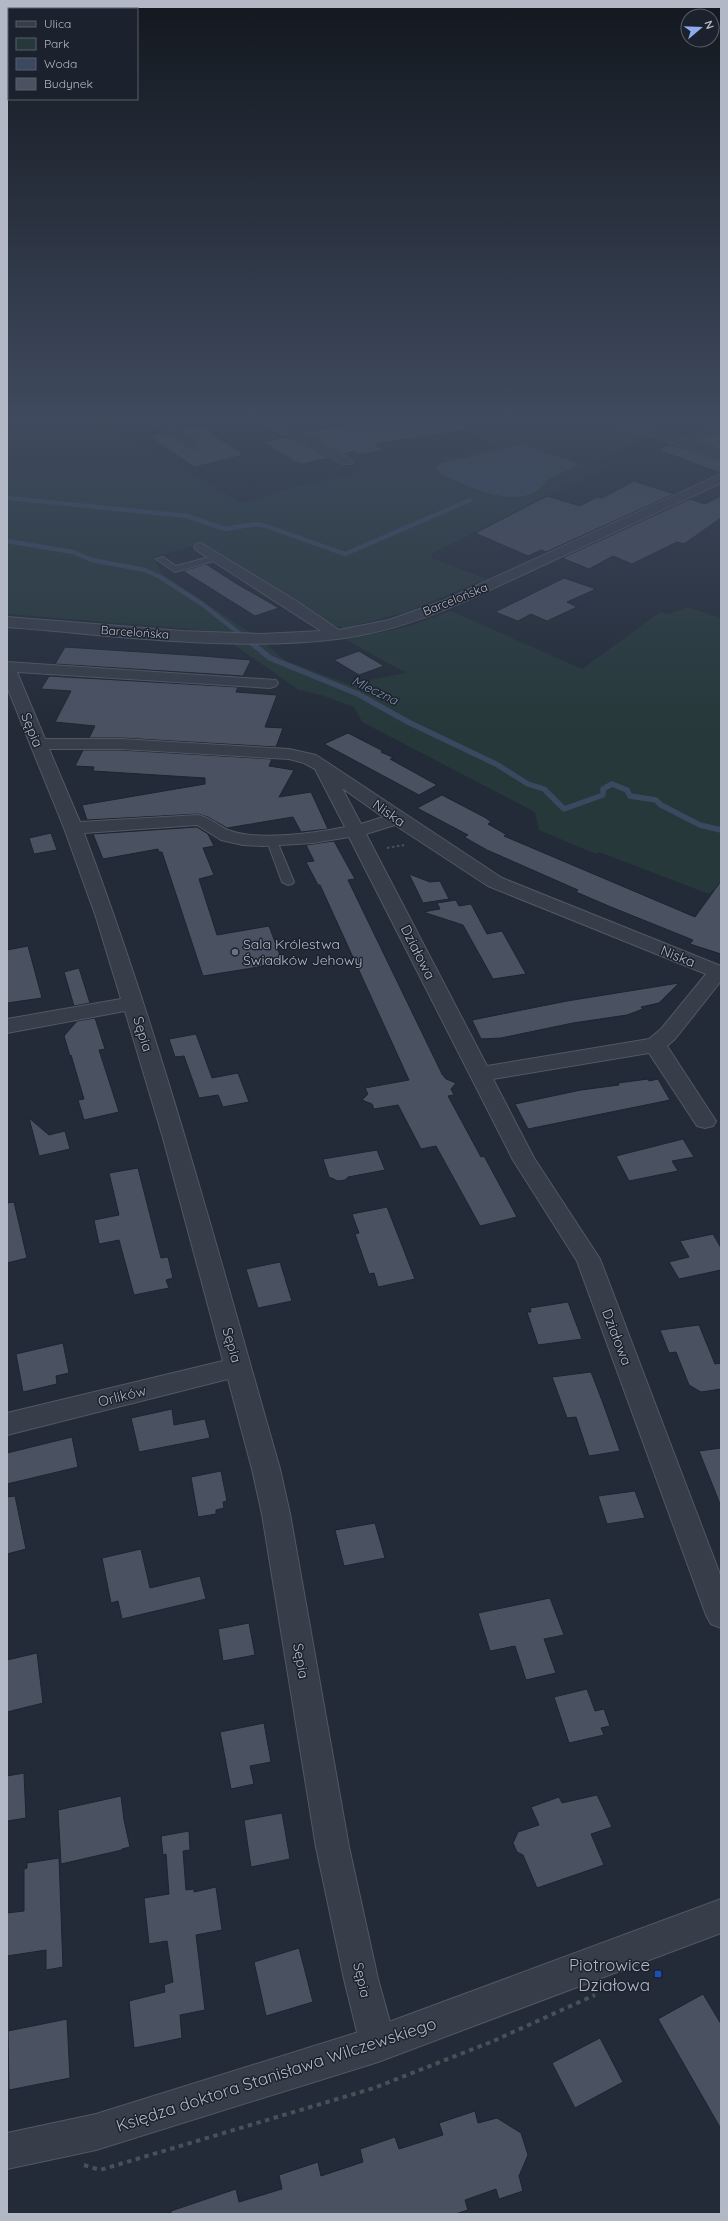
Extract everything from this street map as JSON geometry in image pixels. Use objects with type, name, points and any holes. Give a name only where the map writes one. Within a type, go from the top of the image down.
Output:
[{"type":"street","name":"Barcelońska","points":[[7,622],[227,638],[262,639],[336,635],[394,623],[450,603],[622,524]]},
{"type":"street","points":[[201,546],[336,635]]},
{"type":"street","points":[[7,668],[270,683]]},
{"type":"street","name":"Sępia","points":[[7,668],[37,744],[73,828],[106,917],[174,1138],[266,1469],[276,1514],[332,1845],[351,1937],[378,2044]]},
{"type":"street","name":"Niska","points":[[37,744],[121,744],[289,754],[310,759],[396,818],[495,882],[720,973]]},
{"type":"street","name":"Działowa","points":[[322,766],[524,1160],[588,1259],[721,1615]]},
{"type":"street","points":[[73,828],[198,820],[206,822],[227,837],[272,841],[291,840],[355,830],[380,825],[396,818]]},
{"type":"street","points":[[481,1074],[655,1045],[668,1034],[720,973]]},
{"type":"street","points":[[7,1026],[133,1003]]},
{"type":"street","points":[[655,1045],[705,1121]]},
{"type":"street","name":"Orlików","points":[[7,1424],[238,1367]]},
{"type":"street","name":"Księdza doktora Stanisława Wilczewskiego","points":[[7,2151],[96,2132],[378,2044],[721,1916]]},
{"type":"lane","points":[[160,559],[175,569],[217,557]]},
{"type":"lane","points":[[272,841],[288,882]]},
{"type":"path","points":[[79,2163],[100,2170],[374,2088],[491,2042],[598,1993]]},
{"type":"green space","points":[[7,524],[492,524],[432,553],[431,558],[486,579],[407,612],[345,628],[326,624],[309,612],[308,607],[203,543],[154,557],[161,573],[252,634],[7,614]]},
{"type":"green space","points":[[687,607],[721,618],[721,891],[714,889],[709,894],[599,852],[596,854],[539,830],[535,812],[362,722],[354,707],[321,695],[299,690],[233,644],[265,643],[284,660],[348,684],[406,673],[346,640],[407,627],[451,611],[582,669],[660,612],[669,614]]},
{"type":"building","points":[[493,524],[609,524],[546,552],[541,550],[528,556],[475,533]]},
{"type":"building","points":[[637,524],[713,524],[684,544],[677,542],[632,564],[613,556],[589,569],[562,558]]},
{"type":"building","points":[[206,564],[279,608],[255,616],[183,571]]},
{"type":"building","points":[[564,578],[596,589],[567,602],[577,607],[547,621],[531,614],[518,621],[495,612]]},
{"type":"building","points":[[65,647],[251,660],[243,676],[55,664]]},
{"type":"building","points":[[359,651],[384,666],[359,675],[334,660]]},
{"type":"building","points":[[49,676],[238,687],[236,692],[277,695],[265,727],[283,728],[276,747],[121,738],[89,738],[95,726],[55,722],[71,691],[41,689]]},
{"type":"building","points":[[348,733],[383,751],[381,752],[394,758],[390,759],[437,785],[419,795],[324,744]]},
{"type":"building","points":[[83,750],[121,750],[272,759],[269,766],[294,770],[279,797],[311,792],[328,829],[301,832],[293,817],[227,828],[208,817],[198,814],[87,820],[82,805],[205,784],[205,778],[93,771],[94,767],[75,766]]},
{"type":"building","points":[[442,795],[486,818],[491,822],[488,824],[507,835],[504,836],[695,917],[721,881],[721,954],[690,944],[693,940],[576,892],[578,890],[487,850],[464,837],[468,835],[417,808]]},
{"type":"building","points":[[197,827],[208,834],[214,846],[203,848],[214,875],[199,879],[217,935],[269,926],[283,963],[203,976],[162,852],[159,852],[158,849],[103,859],[93,834]]},
{"type":"building","points":[[51,833],[57,850],[34,854],[29,838]]},
{"type":"building","points":[[334,841],[355,879],[348,880],[442,1074],[446,1079],[456,1083],[451,1089],[454,1095],[448,1096],[481,1157],[484,1156],[517,1217],[480,1226],[436,1146],[421,1149],[398,1105],[374,1109],[372,1104],[362,1100],[368,1094],[365,1088],[409,1080],[320,885],[318,885],[306,862],[314,861],[306,845]]},
{"type":"building","points":[[409,874],[430,882],[440,881],[449,899],[423,903]]},
{"type":"building","points":[[456,900],[459,906],[471,904],[487,934],[502,931],[526,974],[493,979],[463,925],[423,912],[440,909],[437,903]]},
{"type":"building","points":[[28,946],[42,998],[7,1003],[7,950]]},
{"type":"building","points":[[79,968],[90,1003],[74,1006],[64,972]]},
{"type":"building","points":[[679,983],[659,1003],[641,1007],[643,1009],[627,1015],[573,1023],[501,1038],[481,1039],[472,1020],[567,1001]]},
{"type":"building","points":[[95,1018],[105,1049],[99,1050],[119,1112],[84,1120],[78,1100],[84,1099],[64,1036],[77,1021]]},
{"type":"building","points":[[196,1034],[212,1078],[238,1073],[249,1102],[223,1107],[218,1095],[199,1098],[184,1056],[175,1057],[169,1039]]},
{"type":"building","points":[[648,1079],[649,1081],[658,1079],[670,1100],[528,1129],[515,1104],[581,1090],[619,1085],[618,1083]]},
{"type":"building","points":[[29,1118],[49,1135],[65,1131],[70,1149],[39,1156]]},
{"type":"building","points":[[683,1139],[694,1157],[672,1161],[678,1171],[629,1181],[616,1156]]},
{"type":"building","points":[[377,1150],[385,1170],[348,1177],[345,1180],[338,1181],[329,1177],[323,1159]]},
{"type":"building","points":[[138,1168],[161,1258],[168,1257],[173,1278],[166,1280],[169,1288],[134,1295],[119,1240],[99,1244],[94,1220],[119,1215],[109,1173]]},
{"type":"building","points":[[14,1202],[27,1258],[7,1263],[7,1203]]},
{"type":"building","points":[[387,1207],[415,1279],[378,1287],[374,1273],[369,1274],[355,1234],[359,1233],[352,1214]]},
{"type":"building","points":[[713,1234],[721,1248],[721,1270],[679,1279],[669,1262],[689,1257],[680,1241]]},
{"type":"building","points":[[280,1262],[292,1301],[258,1308],[246,1269]]},
{"type":"building","points":[[568,1302],[582,1339],[538,1345],[527,1312],[531,1312],[530,1308]]},
{"type":"building","points":[[699,1325],[715,1364],[721,1363],[721,1389],[701,1392],[689,1385],[676,1352],[669,1353],[660,1330]]},
{"type":"building","points":[[63,1343],[69,1373],[56,1376],[57,1384],[23,1392],[16,1354]]},
{"type":"building","points":[[591,1372],[620,1451],[589,1456],[576,1417],[567,1418],[552,1377]]},
{"type":"building","points":[[172,1409],[174,1425],[205,1419],[210,1438],[139,1452],[131,1418]]},
{"type":"building","points":[[72,1437],[78,1467],[7,1484],[7,1453]]},
{"type":"building","points":[[721,1448],[721,1504],[720,1504],[699,1451]]},
{"type":"building","points":[[221,1471],[227,1501],[223,1502],[224,1508],[216,1510],[216,1514],[198,1517],[191,1477]]},
{"type":"building","points":[[635,1491],[645,1518],[607,1524],[598,1496]]},
{"type":"building","points":[[15,1496],[26,1549],[7,1554],[7,1497]]},
{"type":"building","points":[[375,1523],[385,1558],[344,1566],[335,1530]]},
{"type":"building","points":[[141,1549],[150,1588],[200,1576],[206,1599],[122,1619],[118,1601],[111,1603],[102,1558]]},
{"type":"building","points":[[550,1598],[564,1635],[544,1639],[556,1673],[526,1680],[515,1646],[490,1651],[478,1613]]},
{"type":"building","points":[[249,1623],[255,1655],[223,1661],[218,1629]]},
{"type":"building","points":[[37,1653],[43,1703],[7,1712],[7,1660]]},
{"type":"building","points":[[587,1689],[595,1711],[604,1709],[610,1726],[601,1728],[604,1735],[569,1743],[554,1697]]},
{"type":"building","points":[[264,1723],[271,1762],[250,1766],[254,1784],[231,1789],[220,1732]]},
{"type":"building","points":[[24,1773],[26,1818],[7,1821],[7,1776]]},
{"type":"building","points":[[597,1795],[612,1827],[591,1834],[604,1865],[537,1888],[523,1855],[517,1852],[513,1843],[518,1832],[539,1825],[531,1807],[559,1797],[562,1803]]},
{"type":"building","points":[[121,1796],[124,1820],[130,1847],[61,1864],[58,1810]]},
{"type":"building","points":[[282,1813],[290,1859],[251,1867],[244,1820]]},
{"type":"building","points":[[189,1831],[190,1850],[183,1851],[186,1890],[194,1889],[194,1892],[216,1887],[222,1930],[196,1935],[205,2010],[180,2015],[182,2038],[134,2048],[129,2001],[165,1992],[164,1985],[173,1982],[167,1941],[149,1944],[144,1898],[169,1894],[166,1854],[163,1855],[161,1836]]},
{"type":"building","points":[[59,1858],[63,1967],[46,1970],[46,1950],[7,1956],[7,1913],[24,1911],[24,1869],[27,1868],[27,1863]]},
{"type":"building","points":[[299,1948],[313,2002],[266,2016],[254,1962]]},
{"type":"building","points":[[703,1994],[721,2024],[721,2129],[658,2019]]},
{"type":"building","points":[[67,2019],[70,2078],[9,2090],[8,2031]]},
{"type":"building","points":[[600,2038],[623,2082],[575,2108],[552,2063]]},
{"type":"building","points":[[475,2111],[478,2123],[497,2118],[521,2133],[528,2155],[519,2176],[523,2191],[499,2199],[496,2189],[465,2200],[468,2210],[455,2214],[171,2214],[171,2211],[236,2189],[239,2202],[282,2189],[279,2175],[318,2162],[321,2176],[363,2162],[360,2149],[395,2137],[399,2149],[443,2135],[439,2123]]},
{"type":"waterway","points":[[209,524],[225,529],[256,524],[263,525],[345,554],[415,524]]},
{"type":"waterway","name":"Mleczna","points":[[7,541],[73,552],[92,560],[145,570],[160,577],[202,604],[244,637]]},
{"type":"waterway","name":"Mleczna","points":[[243,636],[270,658],[358,694],[408,722],[496,764],[528,784],[544,789],[564,809],[603,795],[603,789],[612,784],[627,790],[630,796],[656,800],[661,805],[700,825],[721,830]]},
{"type":"place","name":"Sala Królestwa Świadków Jehowy","points":[[235,952]]},
{"type":"place","name":"Piotrowice Działowa","points":[[658,1974]]}]
